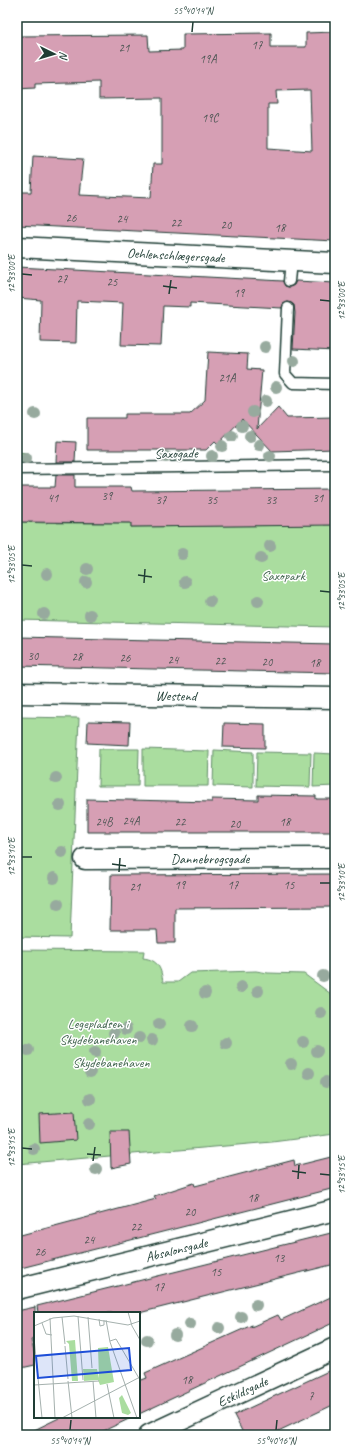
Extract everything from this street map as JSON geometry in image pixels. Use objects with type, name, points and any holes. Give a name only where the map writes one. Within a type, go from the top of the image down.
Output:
[{"type":"street","name":"Oehlenschlægersgade","points":[[17,247],[335,263]]},
{"type":"street","name":"Westend","points":[[17,693],[335,698]]},
{"type":"street","name":"Dannebrogsgade","points":[[85,859],[335,858]]},
{"type":"street","name":"Absalonsgade","points":[[17,1289],[335,1210]]},
{"type":"street","name":"Eskildsgade","points":[[149,1435],[335,1348]]},
{"type":"lane","points":[[289,281],[291,261]]},
{"type":"lane","points":[[288,308],[285,374],[293,383],[335,384]]},
{"type":"lane","name":"Saxogade","points":[[17,469],[335,465]]},
{"type":"green space","points":[[17,452],[29,453],[29,461],[17,461]]},
{"type":"green space","name":"Saxopark","points":[[47,519],[57,520],[57,523],[131,523],[131,527],[314,525],[324,522],[324,525],[335,525],[335,627],[17,620],[17,522],[47,523]]},
{"type":"green space","points":[[17,717],[79,718],[70,938],[17,937]]},
{"type":"green space","points":[[99,749],[139,749],[138,786],[98,786]]},
{"type":"green space","points":[[143,749],[209,751],[208,786],[143,786]]},
{"type":"green space","points":[[214,750],[253,752],[253,787],[213,786]]},
{"type":"green space","points":[[257,752],[311,753],[310,787],[256,786]]},
{"type":"green space","points":[[314,753],[335,754],[335,786],[313,787]]},
{"type":"green space","name":"Skydebanehaven","points":[[17,950],[144,951],[143,958],[156,963],[160,969],[163,982],[178,982],[190,973],[256,971],[268,973],[304,974],[331,994],[335,994],[335,1134],[272,1142],[17,1164]]},
{"type":"building","points":[[335,32],[335,241],[17,225],[17,192],[31,192],[33,156],[83,159],[79,195],[151,198],[153,164],[162,164],[162,98],[99,99],[99,82],[35,84],[35,88],[17,89],[17,36],[148,35],[149,51],[183,50],[183,34],[271,33],[271,47],[306,47],[306,33]],"holes":[[[310,90],[312,151],[268,148],[268,104],[277,104],[276,91]]]},
{"type":"building","points":[[17,267],[283,281],[285,286],[289,287],[294,285],[296,281],[335,283],[335,351],[293,349],[295,313],[294,305],[288,302],[283,304],[282,308],[190,303],[190,307],[163,306],[161,346],[121,345],[123,303],[77,301],[76,343],[40,342],[41,300],[17,298]]},
{"type":"building","points":[[208,352],[248,354],[247,369],[262,370],[257,429],[278,407],[287,418],[335,417],[335,449],[272,451],[242,419],[218,444],[215,441],[206,450],[87,450],[87,418],[125,418],[125,414],[190,414],[205,400]]},
{"type":"building","points":[[57,441],[76,442],[75,462],[56,462]]},
{"type":"building","points":[[56,475],[75,475],[75,487],[131,487],[132,491],[335,489],[335,525],[131,527],[131,523],[17,522],[17,487],[55,487]]},
{"type":"building","points":[[17,637],[335,644],[335,673],[17,666]]},
{"type":"building","points":[[88,721],[130,722],[129,745],[87,743]]},
{"type":"building","points":[[224,723],[265,724],[265,748],[223,747]]},
{"type":"building","points":[[258,795],[316,796],[316,799],[335,799],[335,832],[87,832],[87,799],[212,802],[212,799],[258,800]]},
{"type":"building","points":[[335,874],[335,907],[175,908],[175,943],[158,943],[157,930],[110,930],[111,875]]},
{"type":"building","points":[[74,1112],[76,1140],[40,1143],[39,1114]]},
{"type":"building","points":[[110,1132],[129,1132],[131,1164],[111,1168]]},
{"type":"building","points":[[335,1156],[335,1188],[17,1269],[17,1236],[156,1199],[154,1196],[194,1183],[195,1186],[294,1160],[295,1166]]},
{"type":"building","points":[[335,1232],[335,1264],[140,1313],[38,1312],[37,1306]]},
{"type":"building","points":[[335,1295],[335,1322],[140,1414],[140,1381],[147,1378],[145,1373],[252,1325],[251,1327],[278,1315],[281,1320]]},
{"type":"building","points":[[35,1307],[34,1339],[31,1340],[34,1352],[34,1365],[17,1369],[17,1311]]},
{"type":"building","points":[[335,1368],[335,1404],[270,1435],[244,1435],[234,1415]]},
{"type":"building","points":[[59,1418],[131,1418],[95,1435],[24,1435]]},
{"type":"park label","name":"Legepladsen i Skydebanehaven","points":[[98,1032]]}]
